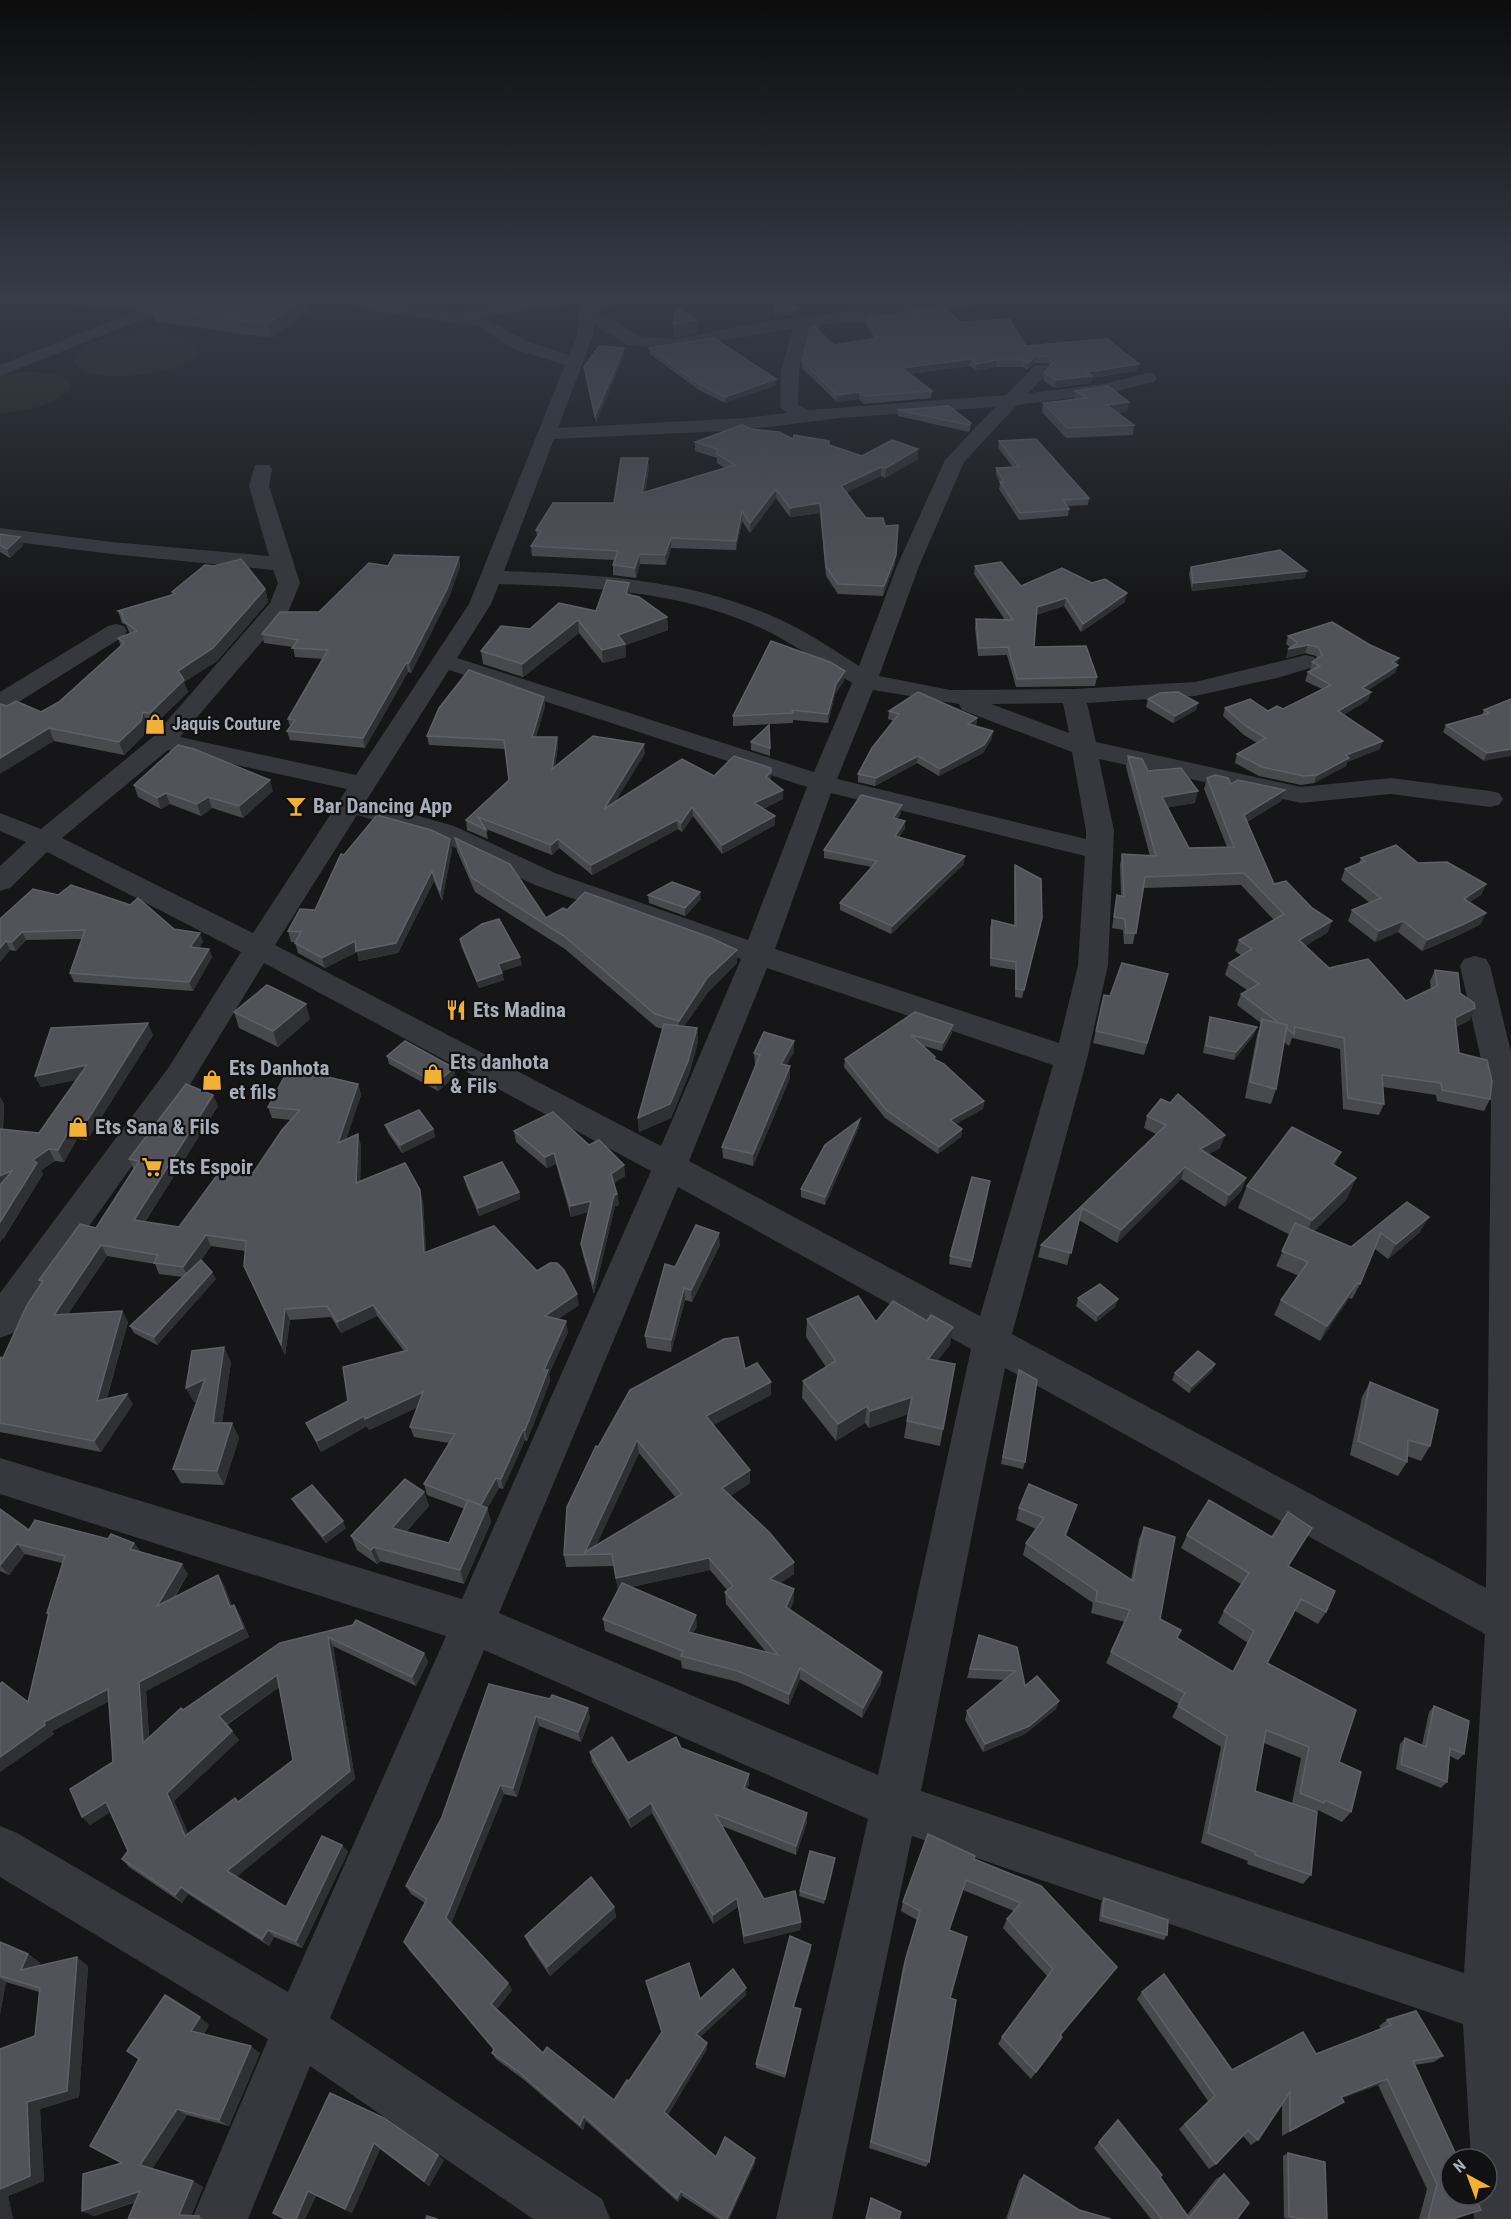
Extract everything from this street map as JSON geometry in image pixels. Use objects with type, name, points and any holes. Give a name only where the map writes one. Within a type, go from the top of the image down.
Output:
[{"type":"street","points":[[0,1322],[180,1075],[258,948],[480,604],[561,399]]},
{"type":"street","points":[[789,399],[789,407],[806,417]]},
{"type":"street","points":[[547,434],[745,424],[1024,399]]},
{"type":"street","points":[[220,2219],[472,1623],[670,1166],[758,954],[822,783],[865,681],[908,566],[955,460],[1012,400]]},
{"type":"street","points":[[0,882],[44,840],[163,741],[281,605],[289,583],[259,486],[262,468]]},
{"type":"street","points":[[0,534],[112,548],[282,564]]},
{"type":"street","points":[[491,577],[579,580],[689,596],[761,619],[778,627],[865,681],[950,697],[1082,747],[1247,785],[1301,795],[1391,786],[1490,799]]},
{"type":"street","points":[[0,703],[116,632]]},
{"type":"street","points":[[444,662],[822,783],[1099,851]]},
{"type":"street","points":[[950,697],[1074,696],[1195,689],[1277,671],[1306,662]]},
{"type":"street","points":[[804,2219],[927,1660],[991,1342],[1071,1059],[1093,965],[1100,831],[1074,696]]},
{"type":"street","points":[[163,741],[358,795],[545,879],[758,954],[1071,1059]]},
{"type":"street","points":[[0,820],[258,948],[670,1166],[1510,1624]]},
{"type":"street","points":[[1475,966],[1507,1103],[1510,1624],[1488,2007],[1502,2219]]},
{"type":"street","points":[[0,1476],[472,1623],[894,1806],[1488,2007]]},
{"type":"street","points":[[0,1850],[299,2028],[582,2219]]},
{"type":"shaded area","points":[[0,399],[57,399],[28,410],[0,413]]},
{"type":"building","points":[[591,399],[602,399],[595,416]]},
{"type":"building","points":[[1082,399],[1124,399],[1129,402],[1107,405],[1134,425],[1067,428],[1043,403]]},
{"type":"building","points":[[949,406],[971,423],[969,425],[898,410]]},
{"type":"building","points":[[742,425],[751,429],[779,432],[793,439],[794,435],[829,441],[829,445],[862,456],[892,440],[918,449],[886,468],[881,467],[841,486],[866,518],[883,518],[885,526],[898,525],[896,555],[884,586],[838,584],[826,567],[820,503],[790,508],[776,489],[750,523],[742,511],[736,541],[671,538],[665,555],[639,554],[635,568],[613,565],[618,551],[531,546],[541,531],[536,530],[553,503],[614,503],[621,458],[648,458],[642,493],[735,465],[717,454],[717,449],[695,442]]},
{"type":"building","points":[[1036,439],[1089,498],[1063,500],[1069,509],[1020,513],[1000,482],[1004,482],[996,468],[1019,467],[999,441]]},
{"type":"building","points":[[0,534],[20,537],[7,549],[0,545]]},
{"type":"building","points":[[1280,550],[1307,571],[1193,583],[1191,567]]},
{"type":"building","points":[[394,555],[459,557],[447,589],[409,663],[406,663],[363,738],[287,731],[295,720],[288,719],[328,650],[292,648],[298,640],[262,634],[280,612],[319,612],[369,563],[388,566]]},
{"type":"building","points":[[241,559],[265,589],[213,648],[178,671],[184,680],[150,713],[143,712],[141,721],[119,742],[49,728],[0,758],[0,704],[7,706],[16,701],[41,712],[59,702],[124,643],[118,638],[137,631],[124,621],[122,613],[118,611],[175,594],[172,592],[205,565],[214,566]]},
{"type":"building","points":[[1001,562],[1021,586],[1062,568],[1092,583],[1105,579],[1127,593],[1083,624],[1066,598],[1037,607],[1034,647],[1086,646],[1097,677],[1017,679],[1008,647],[979,648],[976,619],[1013,620],[975,566]]},
{"type":"building","points":[[607,580],[629,583],[626,594],[639,597],[667,617],[618,635],[625,644],[602,650],[578,620],[522,664],[481,651],[501,626],[530,629],[559,603],[596,611]]},
{"type":"building","points":[[1332,622],[1370,645],[1399,658],[1392,662],[1398,665],[1362,688],[1371,692],[1338,711],[1383,741],[1346,755],[1349,758],[1317,775],[1304,776],[1262,767],[1237,754],[1266,738],[1247,727],[1225,708],[1250,699],[1268,711],[1277,706],[1283,709],[1331,685],[1308,672],[1320,666],[1312,662],[1322,655],[1318,647],[1308,645],[1288,649],[1298,643],[1288,636]]},
{"type":"building","points":[[771,641],[830,662],[845,671],[836,684],[828,714],[792,710],[793,713],[733,716]]},
{"type":"building","points":[[469,670],[544,697],[532,737],[557,737],[552,769],[593,736],[644,744],[604,809],[682,759],[714,776],[734,756],[771,768],[771,772],[766,777],[783,790],[754,803],[775,816],[722,845],[692,807],[681,823],[677,820],[591,865],[558,839],[551,845],[478,817],[486,830],[466,820],[509,780],[504,740],[427,736],[439,708]]},
{"type":"building","points":[[918,692],[977,718],[968,724],[993,731],[984,745],[940,769],[918,756],[876,778],[858,774],[872,748],[899,714],[889,711]]},
{"type":"building","points":[[1178,692],[1198,703],[1175,716],[1148,699],[1160,693]]},
{"type":"building","points":[[1511,699],[1511,749],[1487,753],[1446,725],[1489,713],[1484,710]]},
{"type":"building","points":[[769,725],[770,748],[751,742]]},
{"type":"building","points":[[178,745],[194,749],[270,780],[239,806],[208,797],[197,804],[166,793],[157,798],[134,785]]},
{"type":"building","points":[[1128,756],[1142,759],[1148,771],[1181,768],[1198,791],[1162,797],[1189,848],[1234,847],[1207,778],[1215,775],[1228,778],[1231,784],[1238,780],[1285,790],[1244,815],[1274,884],[1286,881],[1312,908],[1332,921],[1299,940],[1329,968],[1368,959],[1406,1001],[1437,986],[1435,970],[1458,973],[1460,993],[1474,1003],[1475,1008],[1455,1018],[1459,1053],[1487,1060],[1492,1081],[1490,1099],[1442,1090],[1441,1083],[1382,1075],[1384,1104],[1348,1098],[1344,1038],[1295,1027],[1294,1034],[1287,1029],[1287,1025],[1279,1023],[1241,994],[1259,984],[1229,963],[1252,949],[1239,940],[1284,914],[1244,873],[1145,877],[1136,933],[1126,933],[1125,919],[1114,917],[1117,895],[1124,897],[1122,854],[1156,856]]},
{"type":"building","points":[[861,795],[902,805],[893,818],[905,821],[895,836],[965,856],[892,926],[840,903],[877,861],[824,850]]},
{"type":"building","points":[[377,815],[431,830],[450,839],[440,891],[432,871],[396,943],[356,951],[355,941],[322,958],[295,943],[301,932],[288,931],[300,909],[315,910],[341,854],[344,855]]},
{"type":"building","points":[[455,838],[510,864],[546,918],[563,908],[567,910],[585,892],[709,937],[737,950],[707,978],[679,1021],[655,1014],[564,936],[472,878]]},
{"type":"building","points":[[1396,845],[1418,863],[1447,862],[1486,884],[1464,899],[1486,913],[1427,940],[1403,921],[1379,931],[1352,910],[1381,898],[1345,869],[1365,861],[1361,858]]},
{"type":"building","points":[[1015,865],[1041,879],[1042,918],[1024,990],[1016,989],[1016,962],[991,958],[992,920],[1016,926]]},
{"type":"building","points":[[672,882],[700,892],[685,908],[648,895]]},
{"type":"building","points":[[71,885],[130,905],[138,898],[174,929],[200,933],[190,947],[209,949],[189,982],[70,973],[85,930],[22,932],[12,942],[6,941],[0,948],[0,919],[33,889],[58,895]]},
{"type":"building","points":[[499,919],[520,957],[498,964],[502,973],[477,981],[460,939],[482,924]]},
{"type":"building","points":[[1122,963],[1168,974],[1147,1043],[1096,1031],[1104,995],[1110,996]]},
{"type":"building","points":[[267,985],[306,1004],[273,1031],[234,1012]]},
{"type":"building","points":[[915,1012],[953,1025],[943,1043],[911,1035],[935,1057],[934,1059],[944,1064],[984,1101],[950,1120],[962,1129],[939,1147],[886,1110],[845,1059]]},
{"type":"building","points":[[1210,1017],[1257,1027],[1236,1052],[1206,1046]]},
{"type":"building","points":[[1262,1019],[1287,1025],[1276,1089],[1250,1082]]},
{"type":"building","points":[[148,1023],[82,1129],[71,1127],[58,1150],[49,1149],[33,1160],[37,1163],[0,1222],[0,1185],[13,1170],[0,1176],[0,1129],[39,1133],[87,1065],[35,1076],[51,1028]]},
{"type":"building","points":[[664,1024],[697,1028],[688,1061],[670,1104],[638,1118]]},
{"type":"building","points":[[764,1032],[794,1041],[781,1064],[790,1066],[753,1154],[722,1147],[760,1055],[754,1053]]},
{"type":"building","points":[[405,1041],[454,1068],[436,1083],[387,1056]]},
{"type":"building","points":[[289,1068],[358,1084],[338,1143],[358,1134],[356,1183],[405,1163],[420,1190],[424,1253],[494,1226],[537,1271],[550,1263],[557,1263],[564,1270],[577,1294],[545,1316],[566,1321],[544,1370],[548,1370],[525,1430],[501,1479],[496,1478],[481,1505],[424,1484],[455,1434],[410,1427],[423,1392],[365,1419],[364,1416],[317,1441],[306,1423],[348,1401],[343,1367],[408,1350],[373,1305],[337,1322],[327,1306],[285,1309],[281,1344],[244,1266],[246,1241],[206,1235],[183,1267],[154,1263],[158,1255],[101,1245],[54,1315],[122,1311],[97,1401],[127,1394],[94,1441],[0,1423],[0,1357],[3,1358],[27,1305],[43,1281],[39,1280],[80,1224],[96,1228],[139,1161],[129,1159],[186,1084],[213,1095],[134,1220],[179,1227],[223,1167],[253,1173],[282,1130],[300,1110],[268,1107]]},
{"type":"building","points":[[1178,1094],[1225,1135],[1200,1149],[1246,1178],[1229,1195],[1185,1167],[1121,1230],[1082,1208],[1071,1253],[1041,1245],[1166,1125],[1147,1116],[1161,1099],[1170,1103]]},
{"type":"building","points":[[419,1110],[433,1129],[400,1145],[385,1125]]},
{"type":"building","points":[[553,1112],[589,1145],[599,1140],[624,1165],[611,1174],[617,1194],[614,1195],[593,1283],[581,1244],[591,1201],[570,1206],[554,1153],[545,1157],[514,1131]]},
{"type":"building","points":[[860,1119],[825,1197],[801,1189],[825,1145]]},
{"type":"building","points":[[1292,1127],[1341,1152],[1332,1164],[1356,1178],[1312,1220],[1247,1186]]},
{"type":"building","points":[[502,1162],[519,1192],[478,1208],[464,1177]]},
{"type":"building","points":[[972,1177],[990,1181],[972,1261],[950,1256]]},
{"type":"building","points":[[1407,1202],[1429,1217],[1396,1244],[1381,1233],[1360,1284],[1357,1283],[1327,1326],[1281,1300],[1308,1262],[1282,1251],[1295,1223],[1351,1247]]},
{"type":"building","points":[[696,1225],[719,1233],[691,1290],[684,1288],[671,1340],[645,1336],[665,1264],[675,1267]]},
{"type":"building","points":[[201,1260],[212,1272],[154,1337],[130,1326]]},
{"type":"building","points":[[1100,1284],[1118,1299],[1098,1315],[1078,1298]]},
{"type":"building","points":[[858,1296],[876,1322],[893,1301],[927,1321],[931,1315],[953,1327],[928,1359],[955,1364],[943,1429],[907,1421],[912,1397],[870,1411],[867,1406],[838,1424],[803,1381],[836,1361],[807,1319]]},
{"type":"building","points":[[738,1337],[745,1369],[757,1363],[771,1382],[706,1416],[750,1470],[722,1488],[769,1532],[794,1562],[770,1579],[794,1589],[786,1607],[882,1672],[863,1708],[800,1668],[789,1694],[738,1671],[681,1656],[683,1651],[603,1619],[622,1583],[696,1615],[688,1632],[778,1655],[725,1592],[733,1586],[709,1558],[616,1578],[612,1554],[564,1555],[567,1507],[596,1446],[598,1447],[630,1390],[724,1339]],"holes":[[[637,1440],[682,1494],[585,1552]]]},
{"type":"building","points":[[224,1347],[213,1423],[232,1423],[217,1471],[173,1469],[205,1379],[186,1388],[192,1351]]},
{"type":"building","points":[[1198,1351],[1215,1364],[1192,1386],[1175,1373]]},
{"type":"building","points":[[1019,1370],[1037,1380],[1025,1462],[1003,1457]]},
{"type":"building","points":[[1370,1382],[1438,1410],[1430,1446],[1408,1440],[1407,1462],[1358,1441]]},
{"type":"building","points":[[405,1479],[424,1492],[392,1528],[449,1543],[468,1500],[487,1508],[460,1570],[374,1547],[371,1550],[351,1536]]},
{"type":"building","points":[[1029,1484],[1077,1505],[1065,1535],[1133,1581],[1144,1527],[1175,1537],[1160,1619],[1181,1630],[1177,1638],[1233,1672],[1254,1631],[1224,1611],[1249,1573],[1187,1535],[1209,1500],[1272,1537],[1288,1512],[1312,1528],[1288,1566],[1335,1591],[1326,1612],[1301,1599],[1267,1663],[1356,1710],[1339,1762],[1361,1772],[1351,1812],[1325,1800],[1324,1803],[1300,1793],[1309,1747],[1266,1730],[1255,1791],[1317,1812],[1311,1875],[1255,1855],[1255,1852],[1208,1833],[1227,1736],[1178,1706],[1185,1693],[1111,1652],[1130,1610],[1096,1601],[1097,1591],[1026,1543],[1044,1518],[1019,1508]]},
{"type":"building","points":[[312,1485],[343,1521],[323,1536],[292,1499]]},
{"type":"building","points":[[0,1509],[29,1530],[35,1520],[108,1539],[111,1534],[134,1543],[130,1549],[182,1564],[157,1606],[218,1575],[230,1607],[234,1605],[243,1628],[139,1682],[143,1743],[181,1708],[183,1710],[280,1643],[353,1625],[356,1620],[424,1653],[412,1677],[328,1637],[350,1771],[227,1871],[286,1907],[322,1836],[342,1845],[296,1941],[268,1930],[262,1939],[181,1887],[175,1895],[122,1859],[128,1851],[106,1802],[82,1817],[70,1789],[113,1762],[108,1689],[44,1722],[45,1725],[0,1757],[0,1684],[2,1682],[28,1702],[49,1613],[47,1613],[65,1556],[17,1544],[0,1565]],"holes":[[[277,1675],[293,1760],[238,1802],[235,1798],[185,1836],[167,1793],[232,1731],[219,1716]]]},
{"type":"building","points":[[979,1635],[1017,1647],[1025,1686],[1037,1676],[1059,1701],[1029,1726],[985,1744],[967,1711],[1015,1671],[970,1669]]},
{"type":"building","points":[[489,1684],[550,1699],[552,1695],[588,1708],[578,1732],[536,1716],[513,1788],[500,1785],[446,1918],[508,1983],[491,2004],[543,2053],[547,2047],[614,2100],[662,2032],[646,1981],[689,1963],[700,1999],[733,1969],[746,1988],[696,2034],[707,2043],[664,2112],[716,2157],[725,2137],[755,2158],[727,2219],[723,2219],[681,2191],[677,2198],[584,2116],[580,2125],[519,2072],[492,2053],[494,2049],[404,1942],[427,1899],[406,1886],[442,1817]]},
{"type":"building","points":[[1434,1706],[1469,1721],[1464,1754],[1450,1748],[1447,1782],[1401,1764],[1405,1738],[1426,1747]]},
{"type":"building","points":[[612,1737],[628,1763],[676,1737],[681,1748],[749,1774],[744,1788],[807,1813],[796,1846],[715,1814],[764,1899],[795,1891],[801,1922],[744,1936],[737,1898],[713,1915],[651,1803],[629,1818],[590,1752]]},
{"type":"building","points":[[928,1834],[975,1856],[974,1859],[1041,1886],[1117,1967],[1060,2035],[1062,2037],[1036,2072],[1002,2037],[1053,1969],[1007,1919],[1021,1903],[966,1880],[949,1930],[967,1937],[950,1998],[956,2000],[929,2162],[871,2142],[906,1958],[920,1911],[903,1902]]},
{"type":"building","points":[[810,1851],[835,1858],[825,1899],[800,1891]]},
{"type":"building","points":[[591,1877],[614,1907],[547,1967],[525,1936]]},
{"type":"building","points":[[1104,1898],[1168,1920],[1167,1935],[1102,1916]]},
{"type":"building","points":[[790,1936],[811,1945],[793,2007],[801,2009],[785,2074],[756,2064]]},
{"type":"building","points":[[0,1942],[28,1954],[21,1970],[77,1957],[67,2091],[27,2102],[30,2176],[0,2189],[0,2049],[35,2036],[40,1988],[0,1976]]},
{"type":"building","points":[[1164,1974],[1232,2070],[1303,2032],[1316,2054],[1391,2025],[1387,2020],[1416,2011],[1443,2056],[1413,2061],[1452,2147],[1439,2147],[1439,2207],[1480,2207],[1481,2210],[1452,2219],[1428,2219],[1437,2184],[1387,2079],[1341,2097],[1344,2102],[1290,2131],[1290,2092],[1258,2140],[1248,2130],[1216,2164],[1185,2124],[1215,2096],[1142,1992]]},
{"type":"building","points":[[165,1995],[200,2017],[191,2031],[251,2046],[219,2120],[177,2109],[140,2165],[193,2181],[179,2215],[199,2216],[198,2219],[128,2219],[140,2191],[82,2211],[83,2174],[122,2163],[90,2146],[139,2059],[127,2051]]},
{"type":"building","points":[[330,2093],[384,2118],[438,2155],[424,2181],[374,2143],[345,2209],[308,2191],[296,2219],[285,2219],[273,2213]]},
{"type":"building","points":[[1118,2120],[1162,2175],[1160,2177],[1189,2218],[1224,2174],[1249,2203],[1237,2219],[1162,2219],[1099,2142]]},
{"type":"building","points":[[1288,2153],[1325,2162],[1327,2219],[1301,2219],[1289,2216]]},
{"type":"building","points":[[1024,2175],[1079,2210],[1111,2219],[1009,2219]]},
{"type":"building","points":[[871,2198],[901,2212],[899,2219],[866,2219]]},
{"type":"place","name":"Jaquis Couture","points":[[155,724]]},
{"type":"place","name":"Bar Dancing App","points":[[296,806]]},
{"type":"place","name":"Ets Madina","points":[[456,1010]]},
{"type":"place","name":"Ets danhota & Fils","points":[[433,1074]]},
{"type":"place","name":"Ets Danhota et fils","points":[[212,1080]]},
{"type":"place","name":"Ets Sana & Fils","points":[[78,1127]]},
{"type":"place","name":"Ets Espoir","points":[[152,1167]]}]
